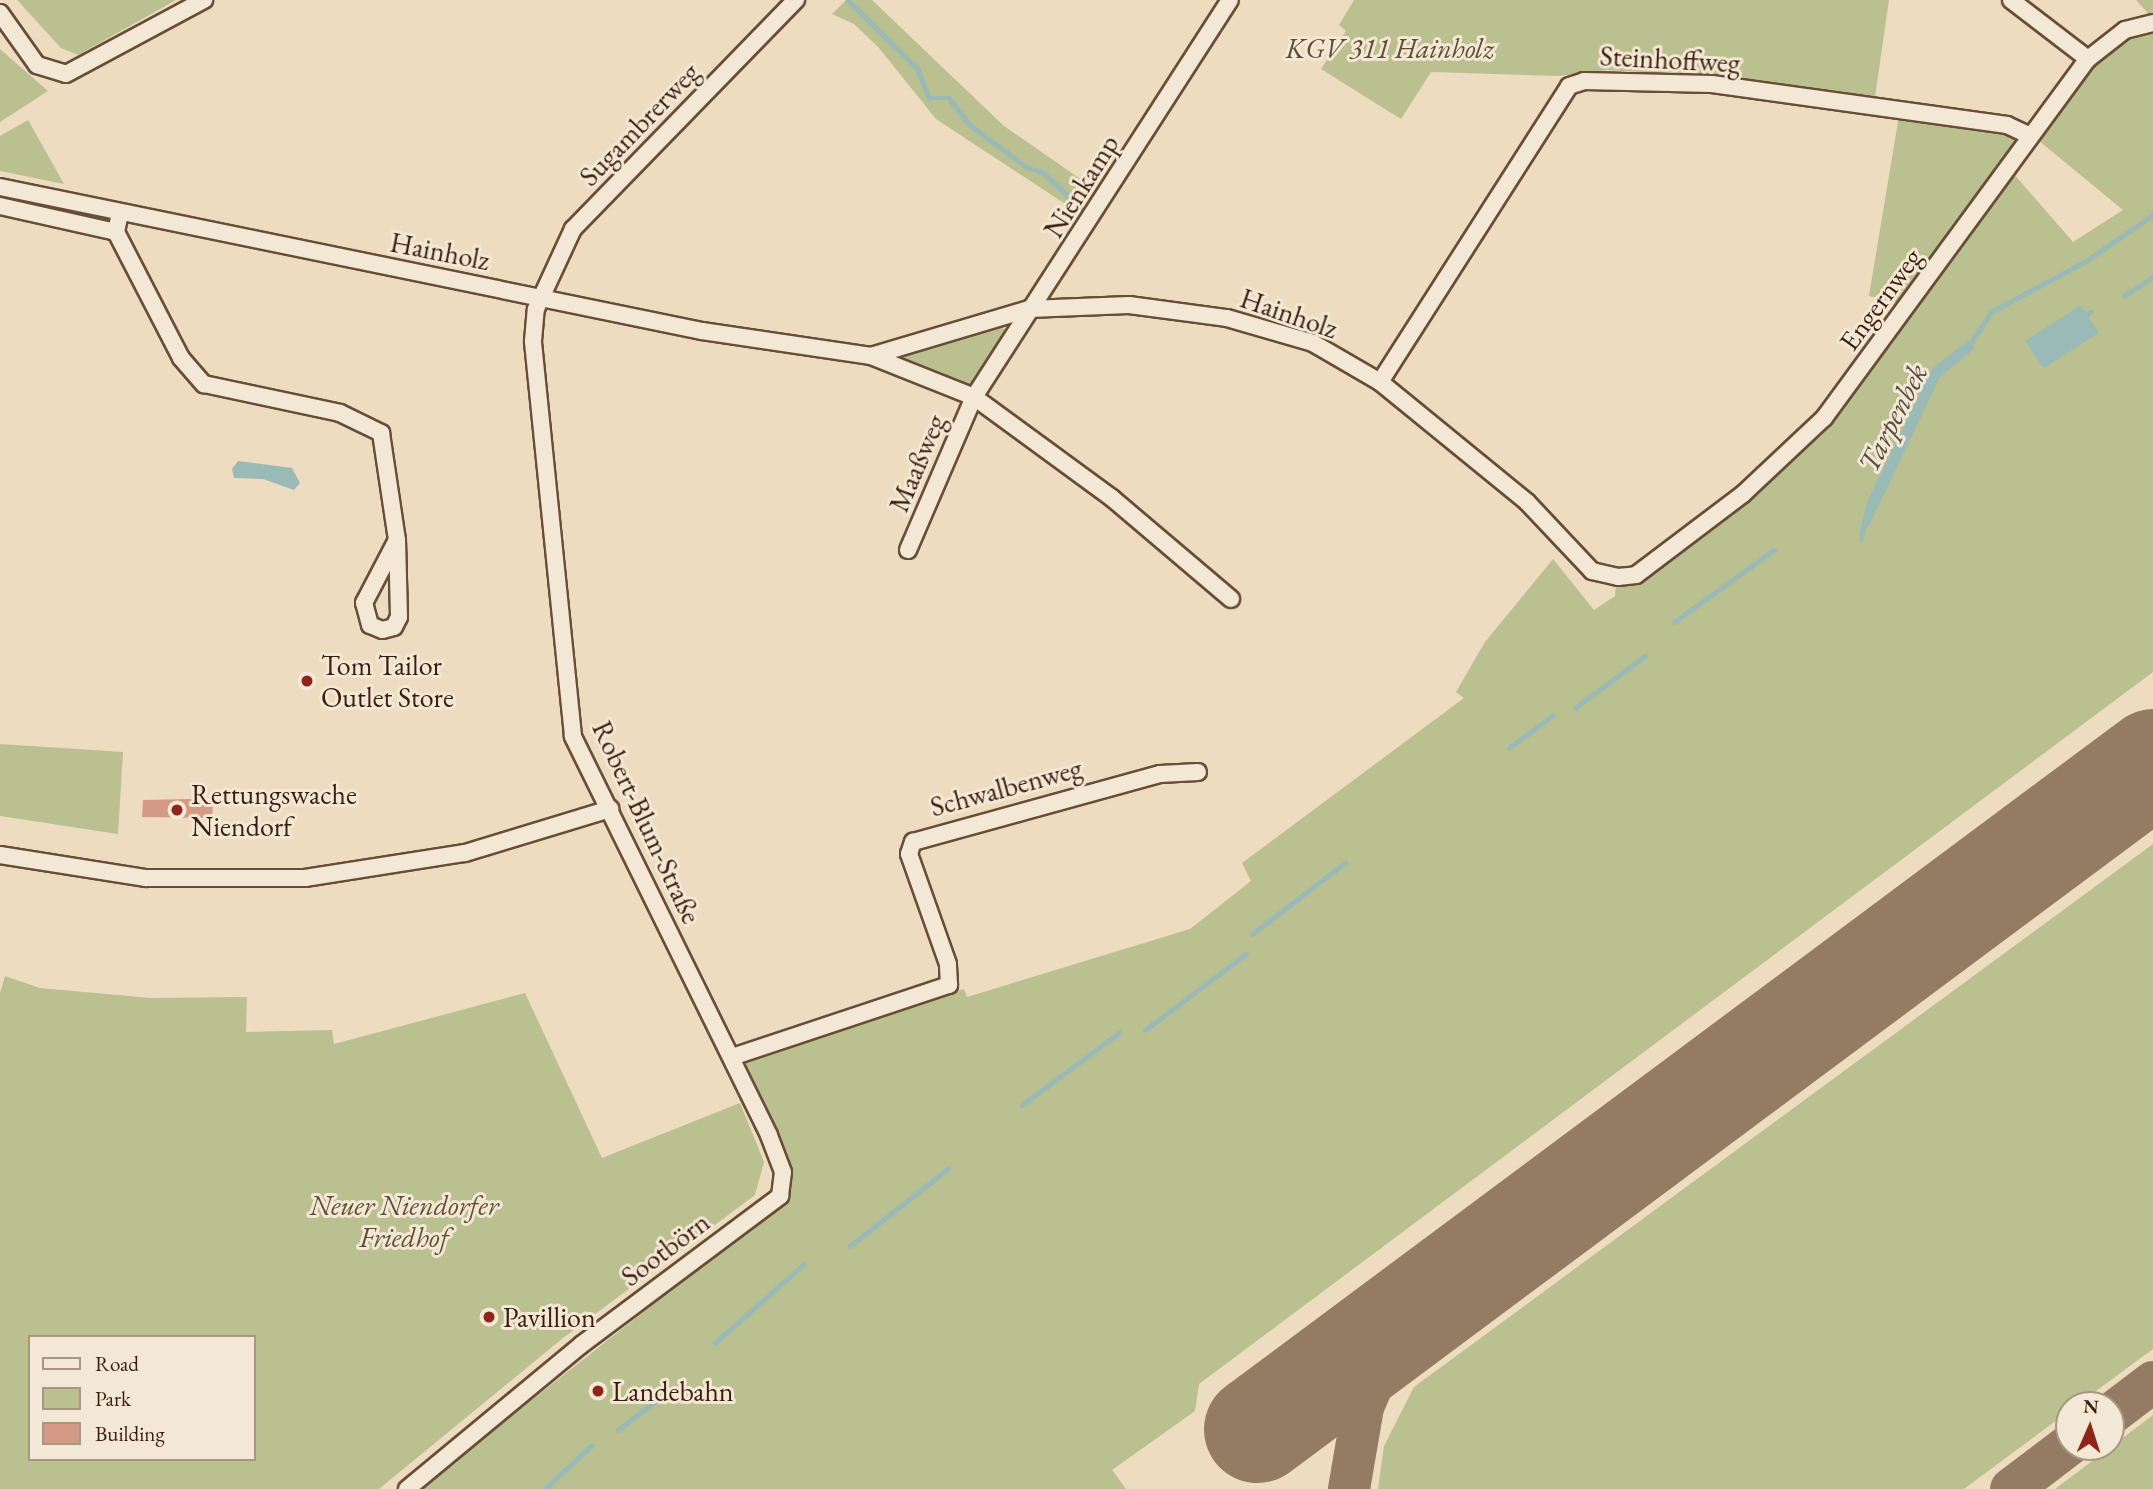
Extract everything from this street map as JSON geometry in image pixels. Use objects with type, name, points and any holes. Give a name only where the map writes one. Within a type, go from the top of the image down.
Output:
[{"type":"street","points":[[0,14],[41,69],[66,74],[204,0]]},
{"type":"street","name":"Sugambrerweg","points":[[541,298],[573,229],[796,0]]},
{"type":"street","name":"Nienkamp","points":[[974,397],[1029,309],[1048,289],[1230,0]]},
{"type":"street","points":[[2011,0],[2088,60]]},
{"type":"street","name":"Engernweg","points":[[1618,577],[1636,575],[1743,494],[1824,418],[2088,60],[2125,30],[2153,23]]},
{"type":"street","points":[[0,37],[20,43]]},
{"type":"street","name":"Steinhoffweg","points":[[1380,382],[1569,86],[1584,81],[1712,84],[2007,125],[2031,136]]},
{"type":"street","name":"Hainholz","points":[[0,187],[702,331],[872,356],[974,397],[1112,498],[1231,599]]},
{"type":"street","points":[[0,206],[116,232]]},
{"type":"street","points":[[120,213],[116,232],[180,358],[204,384],[340,413],[381,433],[397,540],[399,617],[394,627],[382,630],[370,625],[364,603],[397,540]]},
{"type":"street","name":"Robert-Blum-Straße","points":[[541,298],[533,341],[566,690],[573,736],[769,1135],[783,1180]]},
{"type":"street","name":"Hainholz","points":[[872,356],[1029,309],[1129,305],[1227,318],[1313,343],[1380,382],[1527,502],[1592,571],[1618,577]]},
{"type":"street","name":"Maaßweg","points":[[908,550],[974,397]]},
{"type":"street","name":"Schwalbenweg","points":[[732,1057],[949,985],[948,964],[908,854],[913,842],[1160,774],[1198,772]]},
{"type":"street","points":[[0,855],[146,878],[306,878],[465,853],[610,810]]},
{"type":"street","name":"Sootbörn","points":[[407,1489],[581,1345],[780,1196],[783,1180]]},
{"type":"green space","points":[[17,0],[176,0],[78,55],[61,48]]},
{"type":"green space","points":[[846,0],[872,0],[1004,126],[1092,187],[1076,211],[936,119],[879,48],[854,24],[832,14]]},
{"type":"green space","name":"KGV 311 Hainholz","points":[[1354,0],[1889,0],[1875,97],[1724,77],[1607,70],[1559,76],[1431,72],[1401,119],[1321,69],[1346,31],[1339,25]]},
{"type":"green space","points":[[2136,0],[2153,0],[2153,672],[1199,1384],[1195,1411],[1112,1470],[1126,1489],[419,1489],[783,1202],[789,1187],[788,1161],[742,1060],[964,989],[967,997],[1190,929],[1251,881],[1242,863],[1464,698],[1456,692],[1485,642],[1553,559],[1594,610],[1615,596],[1616,585],[1644,579],[1751,499],[1829,421],[1875,365],[2013,173],[2073,242],[2123,210],[2038,140],[2094,62],[2129,36],[2149,30],[2147,12]]},
{"type":"green space","points":[[0,49],[48,91],[0,122]]},
{"type":"green space","points":[[1899,116],[2013,133],[2017,140],[1897,303],[1869,296]]},
{"type":"green space","points":[[28,120],[64,184],[0,171],[0,136]]},
{"type":"green space","points":[[998,327],[1008,330],[971,387],[902,360],[905,354]]},
{"type":"green space","points":[[0,744],[123,752],[118,834],[0,816]]},
{"type":"green space","points":[[2153,844],[2153,1349],[2096,1391],[2055,1391],[2055,1421],[1964,1489],[1378,1489],[1384,1446],[1414,1387]]},
{"type":"green space","name":"Neuer Niendorfer Friedhof","points":[[5,976],[40,988],[151,998],[247,997],[246,1032],[332,1030],[334,1044],[525,993],[602,1158],[740,1103],[764,1162],[755,1195],[563,1338],[379,1489],[0,1489],[0,993]]},
{"type":"green space","points":[[2153,1415],[2153,1489],[2055,1489],[2092,1461],[2125,1461],[2125,1436]]},
{"type":"water","points":[[2081,305],[2099,333],[2044,369],[2026,341]]},
{"type":"water","points":[[1967,341],[1975,348],[1940,377],[1869,526],[1860,533],[1867,502],[1932,369]]},
{"type":"water","points":[[238,461],[292,468],[300,483],[294,490],[263,479],[234,478],[232,469]]},
{"type":"building","name":"Rettungswache Niendorf","points":[[190,799],[213,804],[212,818],[142,817],[143,800]]},
{"type":"waterway","points":[[848,0],[918,69],[929,98],[949,98],[969,124],[1027,167],[1044,173],[1082,209]]},
{"type":"waterway","name":"Tarpenbek","points":[[1967,349],[1991,312],[2086,261],[2153,215]]},
{"type":"waterway","points":[[2124,296],[2153,277]]},
{"type":"waterway","points":[[2087,314],[2091,312]]},
{"type":"waterway","name":"Tarpenbek","points":[[1861,539],[1863,527]]},
{"type":"waterway","points":[[1674,622],[1774,550]]},
{"type":"waterway","points":[[1575,708],[1645,656]]},
{"type":"waterway","points":[[1509,748],[1552,716]]},
{"type":"waterway","points":[[1252,934],[1345,863]]},
{"type":"waterway","points":[[1145,1030],[1246,954]]},
{"type":"waterway","points":[[1022,1105],[1119,1033]]},
{"type":"waterway","points":[[850,1246],[948,1169]]},
{"type":"waterway","points":[[715,1343],[803,1265]]},
{"type":"waterway","points":[[618,1430],[664,1394]]},
{"type":"waterway","points":[[545,1489],[592,1445]]},
{"type":"taxiway","points":[[1349,1489],[1363,1407],[1381,1365],[1416,1316],[1470,1271]]},
{"type":"taxiway","points":[[2125,1403],[2153,1382]]},
{"type":"taxiway","points":[[2011,1489],[2055,1456]]},
{"type":"runway","points":[[1257,1429],[2153,762]]},
{"type":"place","name":"Tom Tailor Outlet Store","points":[[307,681]]},
{"type":"place","name":"Rettungswache Niendorf","points":[[177,810]]},
{"type":"place","name":"Pavillion","points":[[489,1317]]},
{"type":"place","name":"Landebahn","points":[[598,1391]]}]
